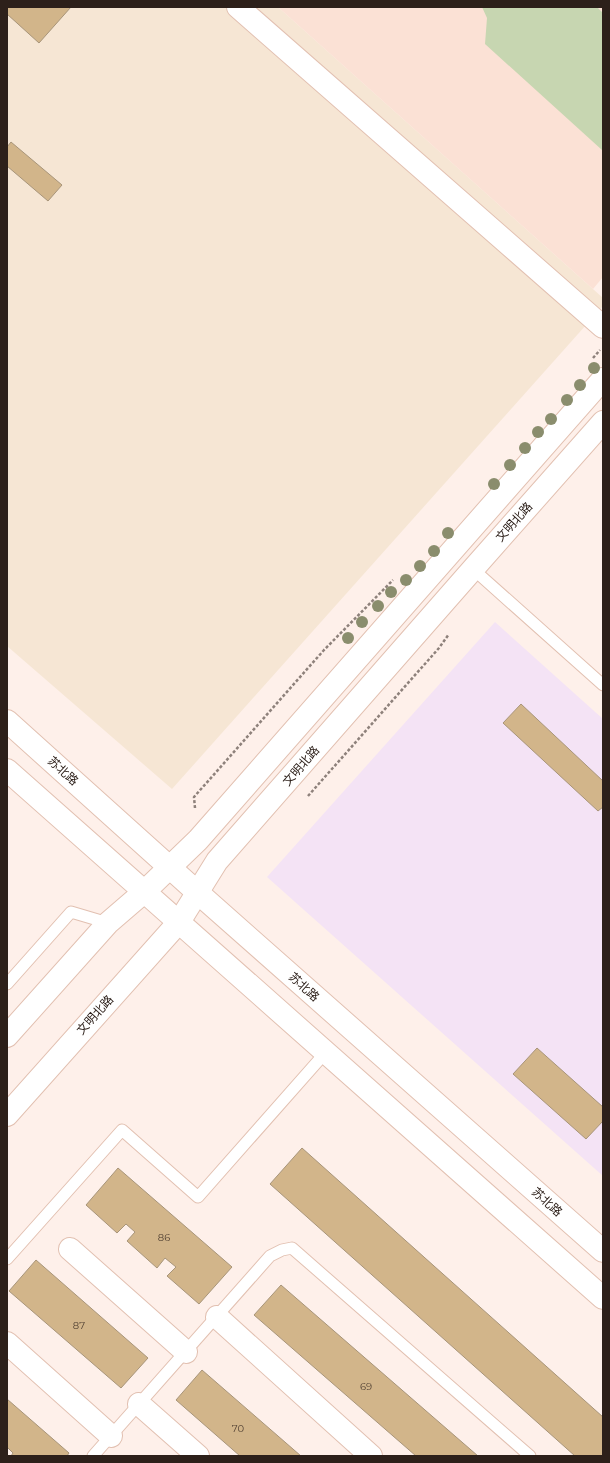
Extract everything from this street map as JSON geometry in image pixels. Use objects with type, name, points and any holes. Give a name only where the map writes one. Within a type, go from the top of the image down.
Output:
[{"type":"street","points":[[238,7],[603,327]]},
{"type":"street","points":[[7,1036],[108,922],[144,892],[198,840],[603,379]]},
{"type":"street","name":"文明北路","points":[[7,1115],[179,922],[217,861],[603,422]]},
{"type":"street","name":"苏北路","points":[[7,721],[197,892],[603,1252]]},
{"type":"street","points":[[7,770],[603,1298]]},
{"type":"street","points":[[70,1249],[186,1352]]},
{"type":"street","points":[[217,1317],[371,1456]]},
{"type":"street","points":[[7,1343],[111,1436]]},
{"type":"street","points":[[139,1404],[198,1456]]},
{"type":"lane","points":[[473,569],[603,685]]},
{"type":"lane","points":[[7,984],[71,912],[108,922]]},
{"type":"lane","points":[[7,1259],[122,1130],[198,1197],[326,1052]]},
{"type":"lane","points":[[93,1456],[270,1256],[282,1250],[292,1248],[530,1456]]},
{"type":"path","points":[[592,358],[603,346]]},
{"type":"path","points":[[198,840],[194,797],[324,650],[396,578]]},
{"type":"shaded area","points":[[7,7],[278,7],[603,298],[603,306],[172,789],[7,646]]},
{"type":"shaded area","points":[[278,7],[603,7],[603,277],[593,289]]},
{"type":"shaded area","points":[[495,622],[603,719],[603,1176],[267,877]]},
{"type":"green space","points":[[482,7],[597,7],[603,13],[602,150],[485,44],[487,18]]},
{"type":"building","points":[[7,7],[71,7],[39,43],[7,14]]},
{"type":"building","points":[[11,142],[62,185],[48,201],[7,166],[7,147]]},
{"type":"building","points":[[521,704],[603,781],[603,807],[598,811],[503,723]]},
{"type":"building","points":[[537,1048],[603,1107],[603,1121],[586,1139],[513,1074]]},
{"type":"building","points":[[302,1148],[603,1417],[603,1456],[575,1456],[270,1184]]},
{"type":"building","points":[[118,1168],[232,1267],[199,1304],[167,1276],[176,1267],[165,1258],[157,1268],[127,1241],[135,1232],[126,1224],[117,1233],[86,1205]]},
{"type":"building","points":[[36,1260],[148,1358],[121,1388],[9,1291]]},
{"type":"building","points":[[281,1285],[478,1456],[416,1456],[254,1315]]},
{"type":"building","points":[[202,1370],[301,1456],[240,1456],[176,1400]]},
{"type":"building","points":[[7,1399],[69,1453],[67,1456],[11,1456],[13,1453],[7,1447]]}]
